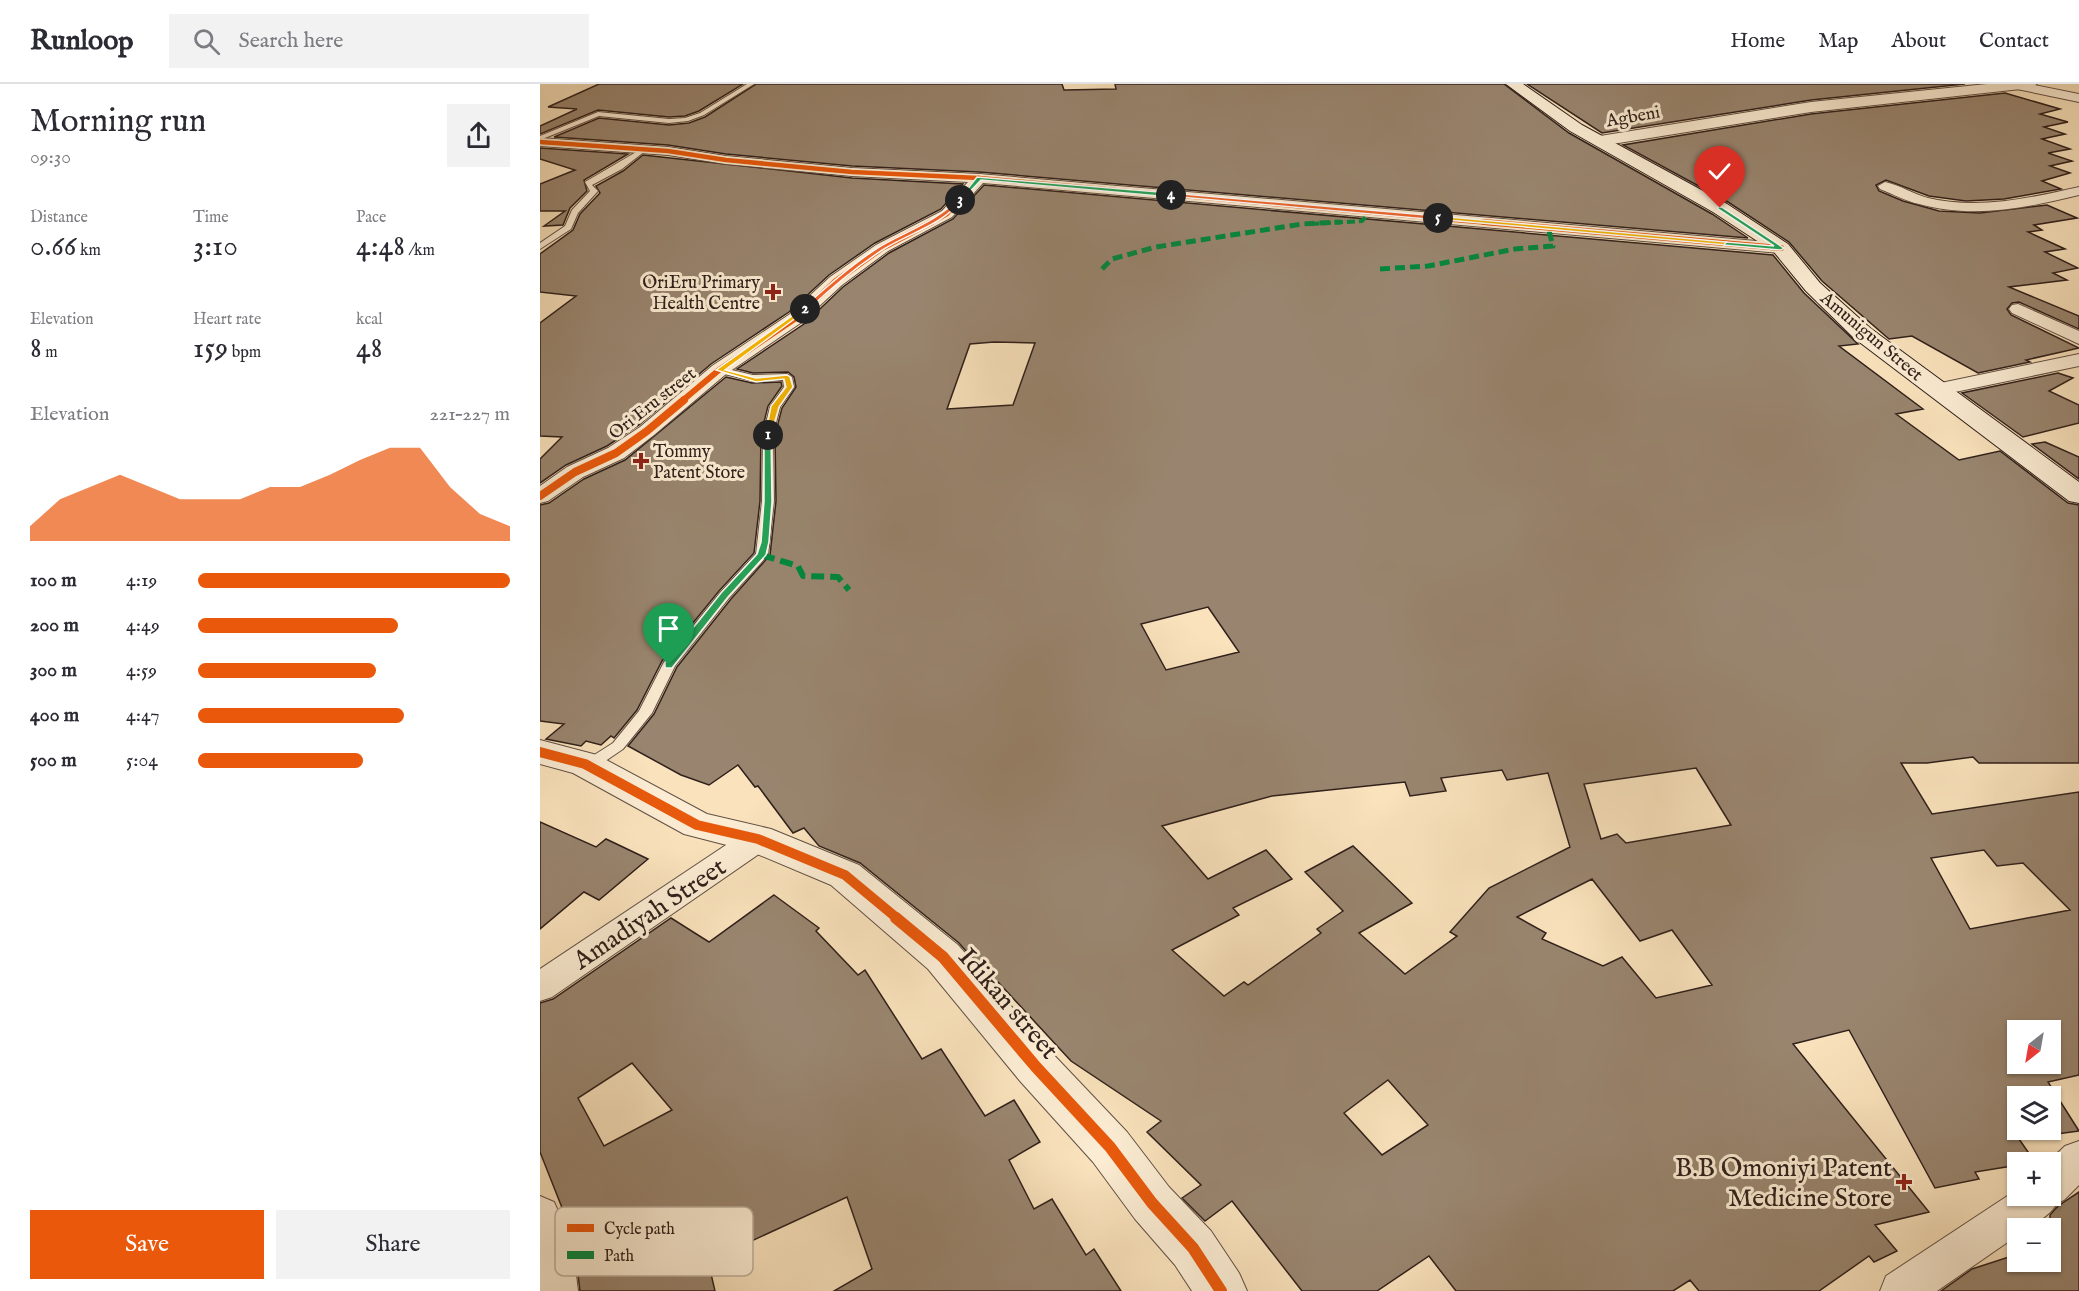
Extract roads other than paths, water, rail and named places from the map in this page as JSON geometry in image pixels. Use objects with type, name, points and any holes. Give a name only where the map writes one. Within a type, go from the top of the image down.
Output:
[{"type":"street","name":"Amunigun Street","points":[[1513,84],[1600,141],[1720,208],[1781,248],[1813,286],[1862,333],[2079,495]]},
{"type":"street","points":[[2023,84],[2079,98]]},
{"type":"street","name":"Agbeni","points":[[1600,141],[1811,107],[2023,84]]},
{"type":"street","points":[[540,140],[852,172],[979,178],[1781,248]]},
{"type":"street","name":"Ori Eru street","points":[[540,496],[575,472],[616,453],[632,442],[681,405],[720,370],[796,318],[836,281],[882,248],[947,214],[979,178]]},
{"type":"street","points":[[1885,186],[1926,202],[1967,207],[2017,203],[2079,191]]},
{"type":"street","points":[[2018,309],[2079,338]]},
{"type":"street","points":[[1936,390],[2079,360]]},
{"type":"street","name":"Idikan street","points":[[540,752],[585,764],[697,825],[758,839],[845,875],[943,957],[1036,1067],[1110,1147],[1152,1203],[1193,1248],[1221,1291]]},
{"type":"street","name":"Amadiyah Street","points":[[540,987],[758,839]]},
{"type":"street","points":[[2061,1176],[2079,1159]]},
{"type":"street","points":[[1901,1291],[2025,1206]]},
{"type":"street","points":[[540,1215],[547,1224],[550,1235],[555,1275]]},
{"type":"street","points":[[555,1276],[557,1291]]},
{"type":"lane","points":[[540,140],[598,114],[652,120],[686,120],[702,114],[751,84]]},
{"type":"lane","points":[[540,247],[568,227],[575,212],[594,191],[588,184],[619,167],[643,150]]},
{"type":"lane","points":[[585,764],[596,761],[618,746],[645,713],[669,665],[725,595],[762,555],[768,501],[768,435],[775,406],[789,387],[789,382],[787,377],[744,379],[720,370]]},
{"type":"place","name":"OriEru Primary Health Centre","points":[[773,292]]},
{"type":"place","name":"Tommy Patent Store","points":[[641,461]]},
{"type":"place","name":"B.B Omoniyi Patent Medicine Store","points":[[1904,1182]]}]
